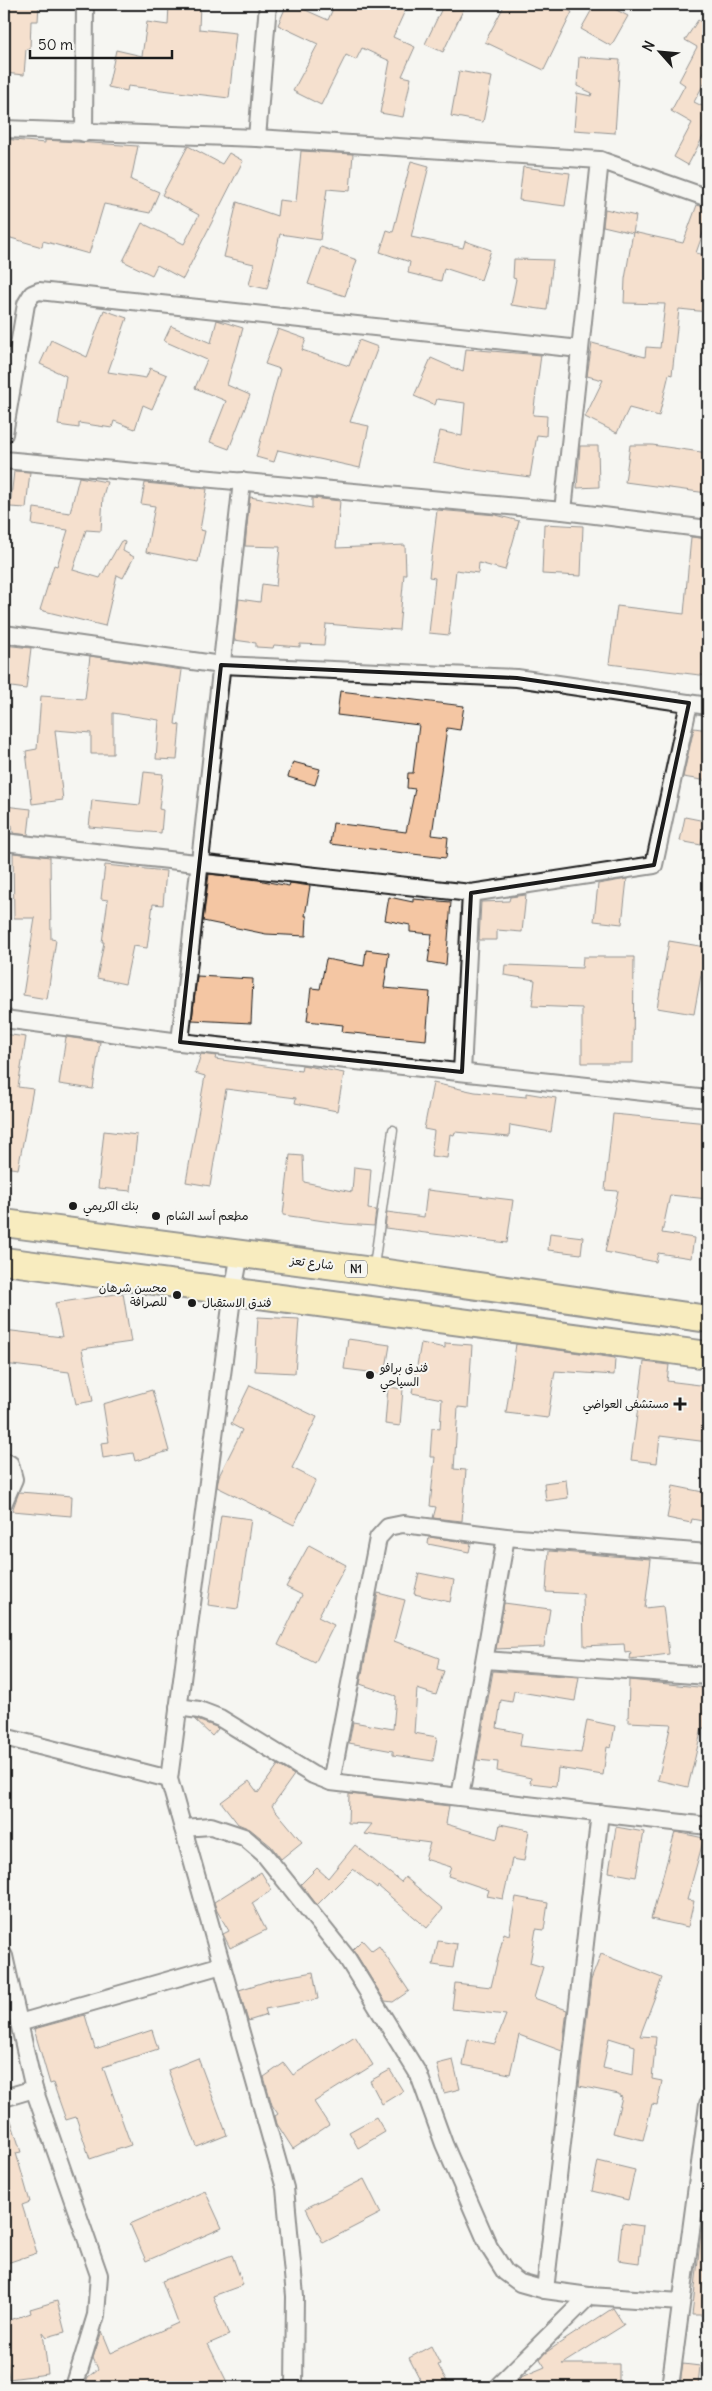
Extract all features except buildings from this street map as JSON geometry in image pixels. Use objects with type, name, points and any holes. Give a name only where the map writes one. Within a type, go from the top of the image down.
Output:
[{"type":"highway","name":"شارع تعز","points":[[4,1224],[373,1271],[708,1319]]},
{"type":"highway","points":[[4,1261],[233,1290],[708,1355]]},
{"type":"street","points":[[84,133],[85,4]]},
{"type":"street","points":[[257,138],[268,4]]},
{"type":"street","points":[[4,129],[257,138],[600,160],[708,198]]},
{"type":"street","points":[[563,511],[600,160]]},
{"type":"street","points":[[4,434],[26,304],[32,294],[39,291],[580,349]]},
{"type":"street","points":[[4,460],[563,511],[708,529]]},
{"type":"street","points":[[180,1042],[242,481]]},
{"type":"street","points":[[4,634],[222,666],[517,678],[708,706]]},
{"type":"street","points":[[4,842],[472,893],[654,865],[689,703]]},
{"type":"street","points":[[462,1072],[472,893]]},
{"type":"street","points":[[4,1019],[180,1042],[708,1099]]},
{"type":"street","points":[[240,1254],[233,1290],[170,1779],[285,2188],[295,2296],[294,2387]]},
{"type":"street","points":[[4,1461],[10,1464],[14,1479],[4,1502]]},
{"type":"street","points":[[331,1782],[378,1538],[388,1527],[403,1524],[506,1536],[708,1553]]},
{"type":"street","points":[[460,1797],[506,1536]]},
{"type":"street","points":[[485,1660],[708,1676]]},
{"type":"street","points":[[178,1707],[199,1710],[220,1718],[314,1775],[331,1782],[708,1826]]},
{"type":"street","points":[[4,1737],[170,1779]]},
{"type":"street","points":[[545,2290],[600,1813]]},
{"type":"street","points":[[183,1828],[211,1826],[244,1836],[264,1854],[348,1958],[419,2075],[444,2144],[489,2247],[505,2272],[520,2283],[545,2290],[589,2296],[681,2302]]},
{"type":"street","points":[[4,1956],[13,2016],[34,2089],[99,2275],[96,2315],[74,2387]]},
{"type":"street","points":[[13,2016],[222,1965]]},
{"type":"street","points":[[4,2098],[34,2089]]},
{"type":"street","points":[[670,2387],[681,2302],[704,2173],[708,2104]]},
{"type":"street","points":[[496,2387],[589,2296]]},
{"type":"lane","points":[[373,1271],[393,1130]]},
{"type":"highlighted area","points":[[221,665],[517,678],[689,703],[654,865],[471,893],[462,1072],[180,1042]]},
{"type":"place","name":"بنك الكريمي","points":[[73,1206]]},
{"type":"place","name":"مطعم أسد الشام","points":[[156,1216]]},
{"type":"place","name":"محسن شرهان للصرافة","points":[[177,1295]]},
{"type":"place","name":"فندق الاستقبال","points":[[192,1303]]},
{"type":"place","name":"فندق برافو السياحي","points":[[370,1375]]},
{"type":"place","name":"مستشفى العواضي","points":[[680,1404]]}]
